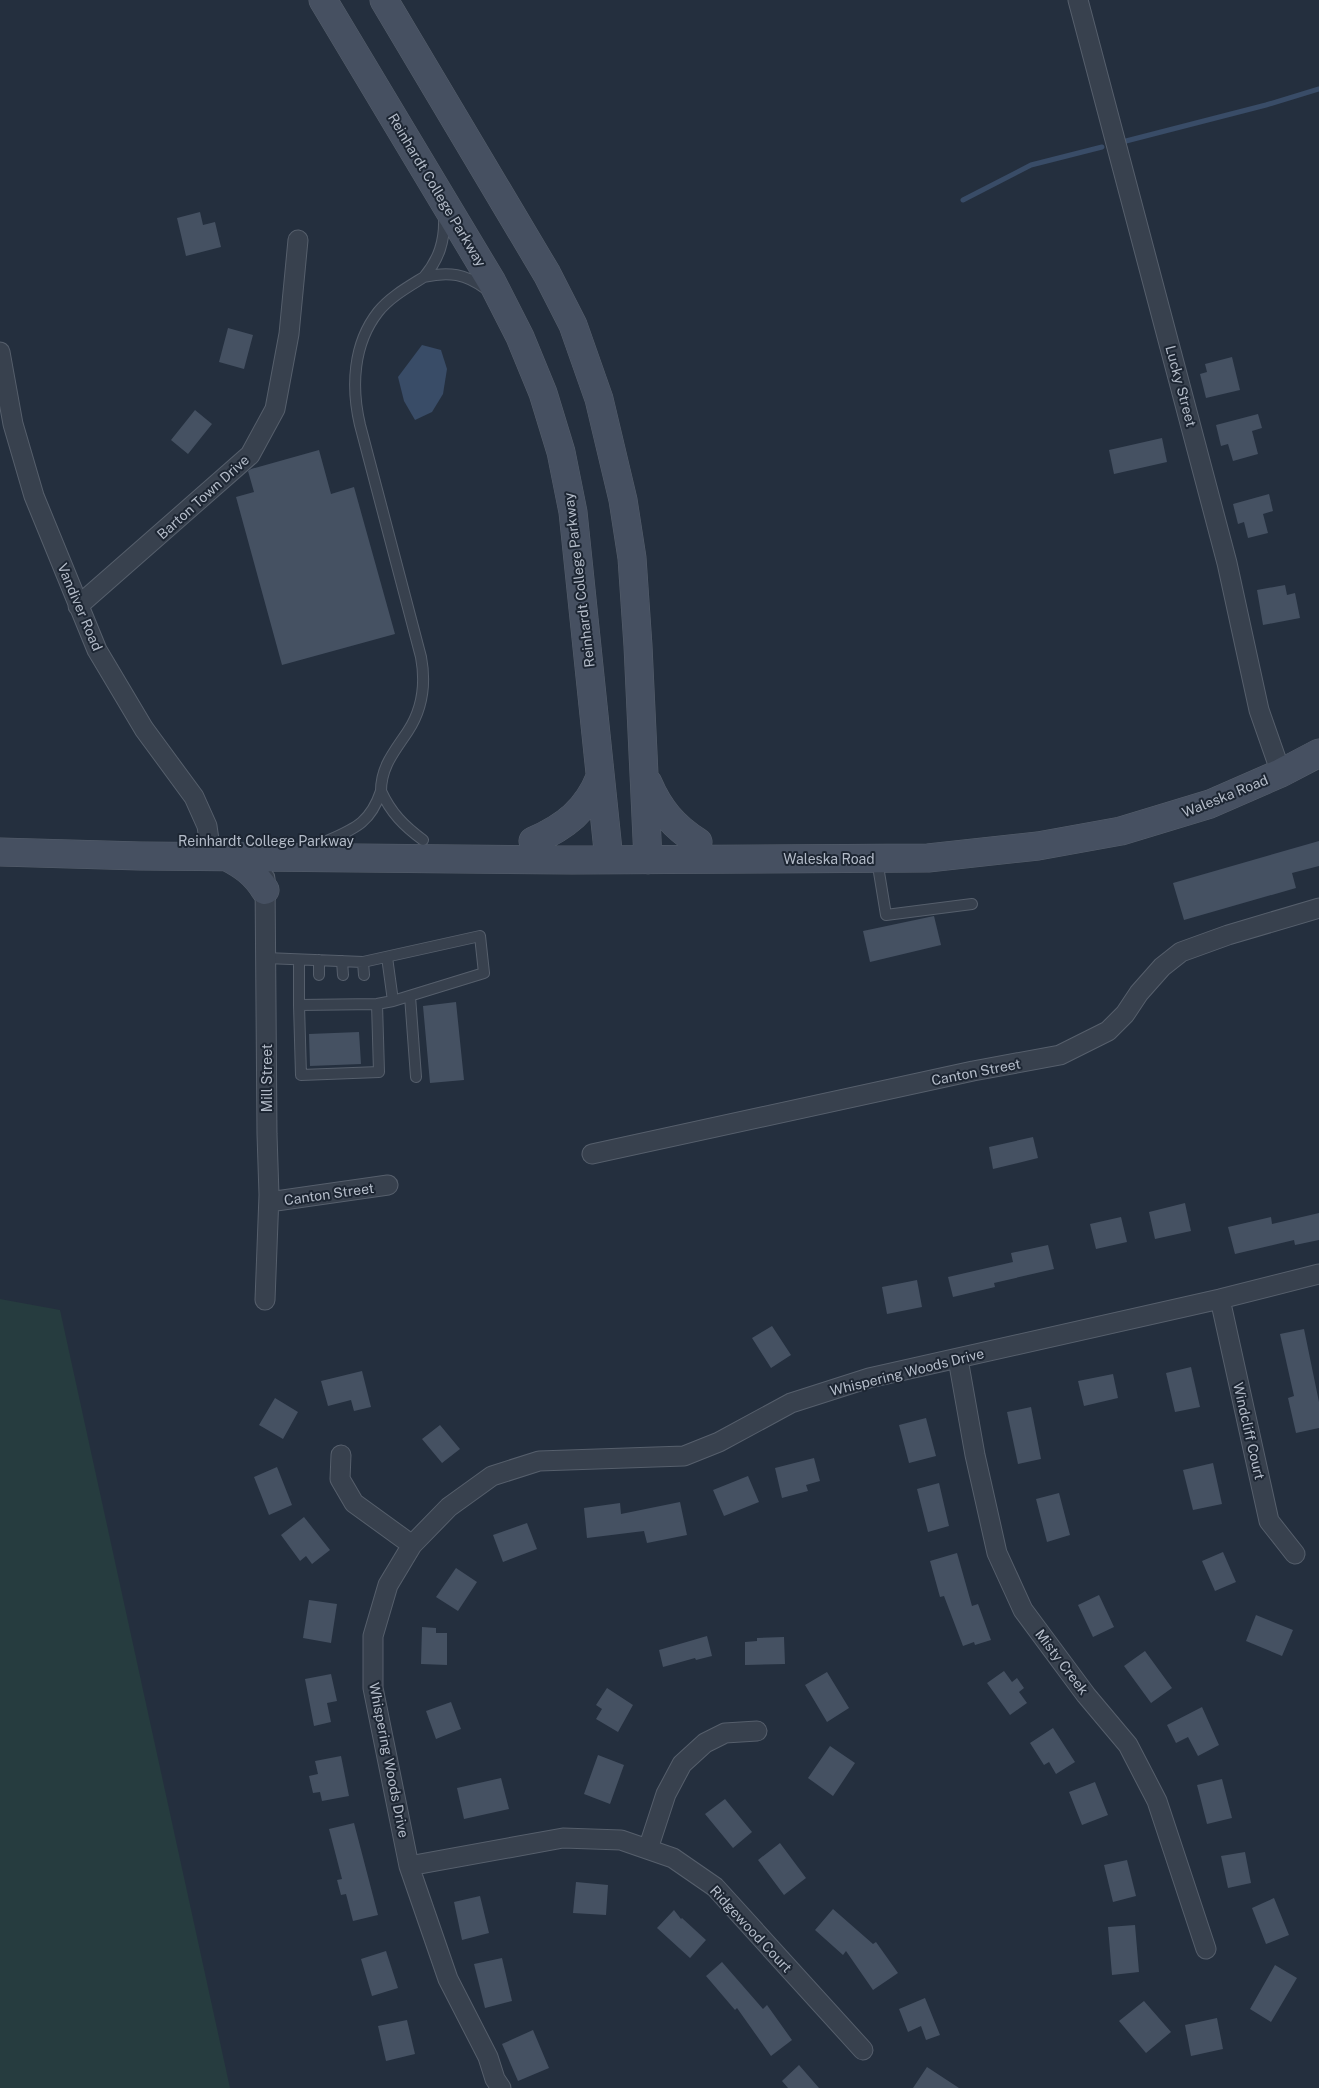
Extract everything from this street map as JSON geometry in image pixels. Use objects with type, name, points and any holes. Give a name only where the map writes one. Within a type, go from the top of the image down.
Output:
[{"type":"main road","name":"Reinhardt College Parkway","points":[[0,852],[75,855],[218,848],[265,857],[423,840],[533,841],[609,851],[577,538],[568,482],[553,423],[520,337],[504,303],[323,0]]},
{"type":"main road","points":[[329,849],[647,851],[638,646],[628,528],[617,468],[600,399],[573,325],[547,274],[384,0]]},
{"type":"main road","name":"Waleska Road","points":[[647,851],[877,859],[928,858],[1038,846],[1122,831],[1210,804],[1282,773],[1319,753]]},
{"type":"main road","points":[[644,775],[663,812],[679,829],[698,842]]},
{"type":"main road","points":[[533,841],[553,833],[577,815],[594,793],[600,777]]},
{"type":"main road","name":"Waleska Road","points":[[647,851],[698,842],[928,845],[1009,849]]},
{"type":"main road","name":"Reinhardt College Parkway","points":[[0,846],[30,844],[329,849]]},
{"type":"main road","points":[[218,848],[257,878],[265,890]]},
{"type":"street","name":"Lucky Street","points":[[1078,0],[1227,563],[1259,710],[1282,773]]},
{"type":"street","name":"Barton Town Drive","points":[[78,606],[250,455],[275,408],[289,334],[298,240]]},
{"type":"street","name":"Vandiver Road","points":[[0,352],[13,424],[34,496],[97,650],[144,730],[198,804],[218,848]]},
{"type":"street","name":"Mill Street","points":[[265,857],[269,1202],[265,1300]]},
{"type":"street","name":"Canton Street","points":[[592,1154],[963,1073],[1060,1055],[1108,1031],[1125,1014],[1139,993],[1162,967],[1181,952],[1228,935],[1319,908]]},
{"type":"street","name":"Canton Street","points":[[269,1202],[388,1185]]},
{"type":"street","name":"Whispering Woods Drive","points":[[501,2088],[448,1979],[409,1866],[373,1688],[373,1636],[388,1585],[412,1545],[449,1507],[492,1476],[539,1461],[684,1456],[719,1442],[791,1403],[869,1378],[1220,1299],[1319,1274]]},
{"type":"street","name":"Windcliff Court","points":[[1220,1299],[1269,1521],[1295,1554]]},
{"type":"street","name":"Misty Creek","points":[[958,1359],[974,1454],[997,1554],[1023,1610],[1086,1695],[1128,1745],[1157,1801],[1206,1949]]},
{"type":"street","points":[[341,1455],[340,1479],[354,1503],[412,1545]]},
{"type":"street","points":[[648,1849],[666,1794],[682,1764],[704,1743],[725,1732],[757,1731]]},
{"type":"street","name":"Ridgewood Court","points":[[409,1866],[563,1838],[620,1840],[673,1858],[715,1887],[863,2050]]},
{"type":"lane","points":[[329,849],[359,826],[372,811],[381,791],[385,766],[415,719],[424,692],[421,657],[360,425],[354,397],[354,381],[355,367],[360,352],[378,312],[396,295],[424,277],[436,261],[443,242],[443,201]]},
{"type":"lane","points":[[424,277],[451,273],[460,275],[480,285],[504,303]]},
{"type":"lane","points":[[381,791],[390,810],[397,819],[423,840]]},
{"type":"lane","points":[[877,859],[886,915],[972,904]]},
{"type":"lane","points":[[266,958],[363,962],[480,936],[484,973],[410,996],[376,1004],[365,999],[320,1000],[299,1005]]},
{"type":"lane","points":[[387,957],[392,1001]]},
{"type":"lane","points":[[299,960],[301,1075],[379,1072],[376,1004]]},
{"type":"lane","points":[[319,960],[320,975]]},
{"type":"lane","points":[[342,961],[343,975]]},
{"type":"lane","points":[[363,962],[364,975]]},
{"type":"lane","points":[[410,996],[416,1076]]},
{"type":"green space","points":[[0,1299],[60,1310],[230,2088],[0,2088]]},
{"type":"water","points":[[422,345],[441,350],[447,369],[443,394],[432,412],[415,420],[404,401],[398,377]]},
{"type":"building","points":[[200,212],[203,225],[215,222],[221,247],[186,256],[177,218]]},
{"type":"building","points":[[228,328],[253,335],[244,369],[219,362]]},
{"type":"building","points":[[1232,357],[1240,390],[1206,398],[1200,374],[1207,372],[1205,364]]},
{"type":"building","points":[[195,410],[212,424],[188,454],[171,440]]},
{"type":"building","points":[[1258,414],[1262,428],[1252,431],[1258,454],[1233,461],[1228,444],[1221,446],[1216,425]]},
{"type":"building","points":[[1162,438],[1167,462],[1114,474],[1109,450]]},
{"type":"building","points":[[319,450],[331,494],[354,487],[395,634],[282,665],[236,497],[254,492],[248,471],[251,469]]},
{"type":"building","points":[[1269,494],[1273,511],[1263,514],[1268,533],[1248,538],[1244,522],[1238,524],[1233,504]]},
{"type":"building","points":[[1285,585],[1287,595],[1295,593],[1300,618],[1263,625],[1257,590]]},
{"type":"building","points":[[1319,841],[1319,866],[1292,873],[1296,888],[1184,920],[1173,883]]},
{"type":"building","points":[[934,916],[941,945],[870,962],[863,931]]},
{"type":"building","points":[[456,1002],[464,1080],[430,1083],[423,1006]]},
{"type":"building","points":[[359,1032],[361,1064],[310,1066],[309,1034]]},
{"type":"building","points":[[1033,1137],[1038,1158],[993,1169],[989,1147]]},
{"type":"building","points":[[1185,1203],[1191,1231],[1155,1239],[1149,1212]]},
{"type":"building","points":[[1319,1213],[1319,1240],[1295,1245],[1294,1240],[1235,1254],[1228,1227],[1271,1217],[1272,1224]]},
{"type":"building","points":[[1121,1217],[1127,1242],[1096,1249],[1090,1224]]},
{"type":"building","points":[[1048,1245],[1054,1269],[994,1283],[995,1287],[953,1297],[948,1277],[1013,1262],[1011,1253]]},
{"type":"building","points":[[917,1280],[922,1307],[887,1314],[882,1287]]},
{"type":"building","points":[[772,1326],[791,1355],[771,1368],[752,1338]]},
{"type":"building","points":[[1304,1329],[1319,1402],[1319,1428],[1296,1433],[1288,1398],[1294,1396],[1280,1334]]},
{"type":"building","points":[[1191,1367],[1200,1407],[1175,1412],[1166,1373]]},
{"type":"building","points":[[362,1371],[371,1407],[354,1411],[351,1400],[328,1406],[321,1381]]},
{"type":"building","points":[[1113,1374],[1118,1398],[1084,1406],[1078,1381]]},
{"type":"building","points":[[275,1398],[298,1412],[283,1439],[259,1425]]},
{"type":"building","points":[[1031,1407],[1041,1459],[1018,1464],[1007,1412]]},
{"type":"building","points":[[926,1418],[936,1456],[909,1463],[899,1425]]},
{"type":"building","points":[[440,1425],[460,1449],[442,1463],[422,1439]]},
{"type":"building","points":[[814,1458],[820,1481],[806,1485],[808,1491],[782,1498],[775,1468]]},
{"type":"building","points":[[1213,1463],[1222,1504],[1193,1510],[1183,1470]]},
{"type":"building","points":[[277,1467],[292,1505],[269,1515],[254,1477]]},
{"type":"building","points":[[748,1476],[759,1502],[724,1516],[713,1490]]},
{"type":"building","points":[[939,1483],[949,1526],[928,1532],[917,1489]]},
{"type":"building","points":[[1059,1493],[1070,1535],[1047,1542],[1036,1499]]},
{"type":"building","points":[[680,1502],[687,1535],[647,1543],[644,1531],[587,1538],[584,1508],[620,1503],[621,1514]]},
{"type":"building","points":[[304,1517],[330,1550],[312,1564],[306,1556],[300,1561],[281,1535]]},
{"type":"building","points":[[527,1523],[537,1549],[503,1562],[493,1535]]},
{"type":"building","points":[[1223,1552],[1236,1582],[1215,1591],[1202,1561]]},
{"type":"building","points":[[957,1553],[972,1606],[978,1604],[991,1640],[975,1645],[974,1642],[963,1646],[944,1596],[940,1597],[930,1561]]},
{"type":"building","points":[[456,1568],[477,1582],[458,1611],[436,1597]]},
{"type":"building","points":[[1099,1595],[1114,1627],[1093,1637],[1078,1605]]},
{"type":"building","points":[[309,1600],[337,1604],[331,1643],[303,1638]]},
{"type":"building","points":[[1256,1615],[1293,1630],[1282,1656],[1246,1641]]},
{"type":"building","points":[[422,1627],[436,1628],[436,1633],[447,1633],[447,1665],[421,1664]]},
{"type":"building","points":[[707,1636],[712,1656],[696,1660],[695,1658],[663,1667],[659,1650]]},
{"type":"building","points":[[784,1637],[785,1664],[745,1665],[745,1642],[757,1641],[757,1638]]},
{"type":"building","points":[[1145,1651],[1172,1688],[1151,1703],[1124,1666]]},
{"type":"building","points":[[1004,1671],[1012,1682],[1017,1678],[1024,1688],[1019,1692],[1027,1703],[1010,1715],[987,1683]]},
{"type":"building","points":[[827,1672],[849,1708],[827,1722],[805,1685]]},
{"type":"building","points":[[331,1674],[337,1701],[327,1703],[331,1722],[314,1726],[305,1679]]},
{"type":"building","points":[[607,1688],[633,1705],[618,1732],[596,1719],[602,1709],[596,1705]]},
{"type":"building","points":[[451,1702],[461,1729],[436,1739],[426,1711]]},
{"type":"building","points":[[1202,1707],[1219,1745],[1198,1756],[1188,1737],[1176,1743],[1167,1725]]},
{"type":"building","points":[[1053,1728],[1075,1762],[1056,1774],[1049,1762],[1044,1765],[1030,1743]]},
{"type":"building","points":[[830,1746],[855,1763],[833,1796],[808,1778]]},
{"type":"building","points":[[598,1755],[624,1765],[610,1804],[584,1794]]},
{"type":"building","points":[[341,1756],[349,1796],[322,1801],[320,1792],[313,1793],[309,1776],[318,1774],[315,1761]]},
{"type":"building","points":[[501,1778],[509,1809],[464,1819],[457,1788]]},
{"type":"building","points":[[1222,1779],[1232,1818],[1207,1824],[1197,1785]]},
{"type":"building","points":[[1095,1782],[1108,1815],[1082,1825],[1069,1792]]},
{"type":"building","points":[[725,1799],[752,1832],[733,1848],[705,1814]]},
{"type":"building","points":[[354,1823],[378,1915],[353,1921],[346,1894],[341,1895],[337,1880],[342,1879],[329,1829]]},
{"type":"building","points":[[780,1843],[806,1878],[784,1895],[758,1860]]},
{"type":"building","points":[[1245,1852],[1251,1883],[1228,1888],[1221,1856]]},
{"type":"building","points":[[1127,1860],[1136,1896],[1113,1902],[1104,1865]]},
{"type":"building","points":[[576,1882],[608,1885],[606,1915],[573,1913]]},
{"type":"building","points":[[480,1896],[489,1933],[462,1940],[454,1902]]},
{"type":"building","points":[[1274,1898],[1289,1935],[1266,1944],[1252,1908]]},
{"type":"building","points":[[833,1909],[873,1944],[876,1942],[898,1973],[873,1990],[846,1951],[843,1955],[815,1930]]},
{"type":"building","points":[[674,1910],[681,1919],[706,1940],[690,1958],[657,1928]]},
{"type":"building","points":[[1135,1925],[1139,1972],[1112,1975],[1108,1927]]},
{"type":"building","points":[[386,1951],[398,1988],[372,1996],[361,1959]]},
{"type":"building","points":[[502,1958],[512,2001],[485,2008],[474,1964]]},
{"type":"building","points":[[722,1962],[763,2009],[767,2005],[792,2040],[771,2056],[737,2008],[735,2010],[706,1976]]},
{"type":"building","points":[[1275,1965],[1297,1978],[1271,2022],[1250,2009]]},
{"type":"building","points":[[925,1998],[940,2035],[926,2040],[921,2026],[908,2032],[899,2009]]},
{"type":"building","points":[[1144,2001],[1171,2032],[1146,2053],[1119,2021]]},
{"type":"building","points":[[1217,2018],[1223,2049],[1191,2056],[1185,2025]]},
{"type":"building","points":[[407,2020],[415,2054],[386,2061],[378,2026]]},
{"type":"building","points":[[533,2030],[549,2068],[518,2081],[502,2044]]},
{"type":"building","points":[[799,2065],[819,2088],[788,2088],[782,2081]]},
{"type":"building","points":[[927,2067],[959,2088],[913,2088]]},
{"type":"waterway","points":[[1126,141],[1266,105],[1319,89]]},
{"type":"waterway","points":[[963,200],[1031,165],[1102,147]]}]
